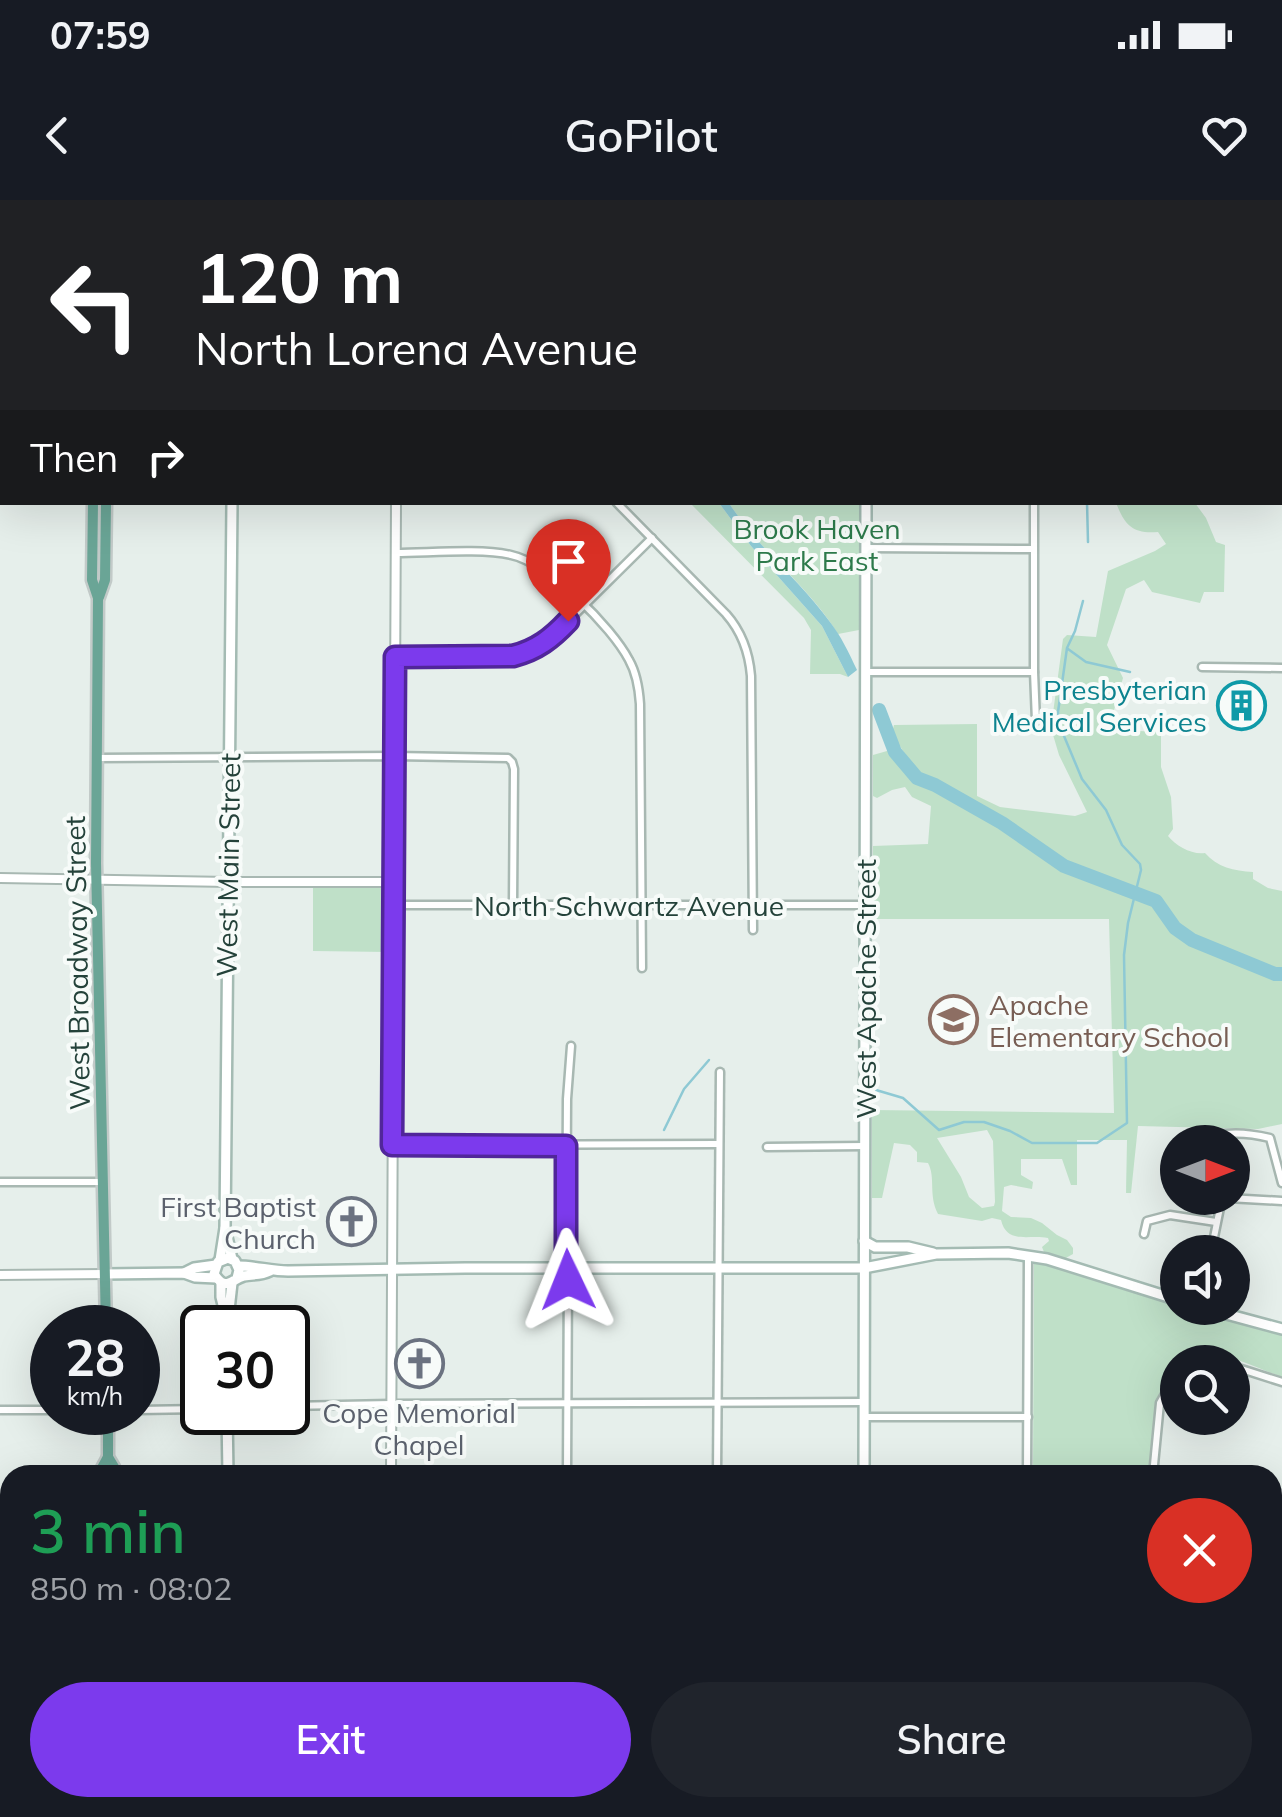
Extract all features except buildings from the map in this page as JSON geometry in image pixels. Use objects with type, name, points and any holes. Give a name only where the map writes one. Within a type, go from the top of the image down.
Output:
[{"type":"main road","name":"West Broadway Street","points":[[93,505],[92,580],[98,598],[97,880],[106,1305]]},
{"type":"main road","name":"West Broadway Street","points":[[98,598],[105,580],[106,505]]},
{"type":"main road","name":"West Main Street","points":[[227,1305],[232,505]]},
{"type":"main road","name":"West Apache Street","points":[[864,1465],[866,505]]},
{"type":"main road","name":"West Main Street","points":[[226,1228],[218,1262],[230,1274]]},
{"type":"main road","points":[[864,1240],[876,1247],[908,1247],[936,1254]]},
{"type":"main road","points":[[105,1274],[184,1273],[194,1277],[391,1269],[864,1268],[936,1254],[982,1252],[1029,1255],[1160,1295]]},
{"type":"main road","points":[[184,1273],[218,1262],[230,1274]]},
{"type":"main road","points":[[1250,1320],[1282,1329]]},
{"type":"main road","points":[[104,1465],[108,1457],[108,1435]]},
{"type":"main road","points":[[228,1435],[228,1465]]},
{"type":"main road","points":[[108,1457],[113,1465]]},
{"type":"street","points":[[391,1465],[396,505]]},
{"type":"street","points":[[619,505],[734,623],[749,657],[753,930]]},
{"type":"street","points":[[1034,505],[1036,721]]},
{"type":"street","points":[[395,657],[520,655],[546,642],[652,538]]},
{"type":"street","points":[[866,548],[1033,550]]},
{"type":"street","points":[[396,553],[511,555],[545,570],[584,605],[622,648],[638,683],[640,704],[642,968]]},
{"type":"street","points":[[1202,667],[1282,668]]},
{"type":"street","points":[[866,672],[1034,672]]},
{"type":"street","points":[[97,758],[502,757],[510,760],[514,768],[514,904]]},
{"type":"street","points":[[0,878],[393,882]]},
{"type":"street","name":"North Schwartz Avenue","points":[[393,905],[865,905]]},
{"type":"street","points":[[568,1465],[566,1099],[571,1046]]},
{"type":"street","points":[[717,1465],[720,1072]]},
{"type":"street","points":[[1250,1135],[1270,1138],[1282,1183]]},
{"type":"street","points":[[392,1145],[718,1144]]},
{"type":"street","points":[[767,1147],[865,1146]]},
{"type":"street","points":[[0,1182],[104,1182]]},
{"type":"street","points":[[1250,1199],[1282,1201]]},
{"type":"street","points":[[1144,1234],[1147,1221],[1170,1215],[1216,1222]]},
{"type":"street","points":[[1214,1235],[1219,1215]]},
{"type":"street","points":[[1028,1465],[1029,1255]]},
{"type":"street","points":[[0,1275],[105,1274]]},
{"type":"street","points":[[1250,1372],[1282,1382]]},
{"type":"street","points":[[310,1406],[864,1402]]},
{"type":"street","points":[[1153,1465],[1160,1403]]},
{"type":"street","points":[[0,1410],[30,1410]]},
{"type":"street","points":[[864,1417],[1028,1417]]},
{"type":"green space","points":[[692,505],[720,505],[822,626],[848,677],[810,674],[811,630],[804,618]]},
{"type":"green space","name":"Brook Haven Park East","points":[[730,505],[859,505],[859,630],[838,634]]},
{"type":"green space","points":[[1117,505],[1196,505],[1216,542],[1225,545],[1224,592],[1204,592],[1200,603],[1152,592],[1144,580],[1126,589],[1107,645],[1123,678],[1111,721],[1117,730],[1161,732],[1161,767],[1171,797],[1171,840],[1190,851],[1205,853],[1226,867],[1253,872],[1253,879],[1282,891],[1282,973],[1193,939],[1174,924],[1156,895],[1064,865],[1003,821],[916,772],[892,733],[894,725],[977,724],[977,796],[1000,807],[1075,816],[1087,812],[1059,755],[1051,728],[1063,639],[1067,635],[1096,637],[1108,571],[1166,544],[1158,532],[1142,531],[1123,517]]},
{"type":"green space","points":[[889,745],[912,780],[932,785],[1002,824],[1067,870],[1150,900],[1178,937],[1232,957],[1258,973],[1282,976],[1282,1124],[1258,1129],[1250,1129],[1250,1125],[1138,1126],[1131,1193],[1126,1193],[1127,1140],[1077,1140],[1077,1185],[1071,1185],[1062,1159],[1021,1159],[1021,1175],[1033,1182],[1032,1189],[1004,1187],[1002,1211],[1011,1217],[1031,1218],[1067,1240],[1073,1254],[1064,1259],[1044,1252],[1042,1247],[1048,1238],[1013,1236],[1001,1220],[938,1214],[928,1163],[917,1162],[917,1152],[910,1145],[894,1143],[882,1198],[872,1198],[872,1110],[1114,1113],[1109,919],[873,919],[873,846],[928,844],[931,806],[912,797],[905,787],[877,798],[873,796],[873,755],[887,751]],"holes":[[[987,1130],[993,1141],[994,1206],[982,1208],[969,1197],[937,1138]]]},
{"type":"green space","points":[[313,887],[387,888],[388,952],[313,951]]},
{"type":"green space","points":[[1034,1262],[1160,1299],[1160,1325],[1250,1324],[1282,1333],[1282,1377],[1250,1365],[1250,1345],[1160,1345],[1160,1395],[1150,1465],[1033,1465]]},
{"type":"water","points":[[720,505],[730,505],[818,606],[838,633],[857,670],[848,677],[822,626]]},
{"type":"waterway","points":[[1087,505],[1088,542]]},
{"type":"waterway","points":[[876,1090],[903,1098],[939,1130],[964,1122],[984,1122],[1032,1143],[1097,1143],[1127,1123],[1124,955],[1141,870],[1122,845],[1106,810],[1082,779],[1059,724],[1067,648],[1083,601]]},
{"type":"waterway","points":[[1068,649],[1086,662],[1130,672]]},
{"type":"waterway","points":[[879,710],[895,752],[917,778],[1002,823],[1064,866],[1156,901],[1175,928],[1192,940],[1282,974]]},
{"type":"waterway","points":[[664,1130],[684,1089],[709,1060]]},
{"type":"place","name":"Presbyterian Medical Services","points":[[1242,705]]},
{"type":"place","name":"Apache Elementary School","points":[[954,1020]]},
{"type":"place","name":"First Baptist Church","points":[[351,1222]]},
{"type":"place","name":"Cope Memorial Chapel","points":[[419,1364]]},
{"type":"route","points":[[568,621],[546,642],[513,656],[395,657],[392,1145],[566,1146],[568,1280]]}]
